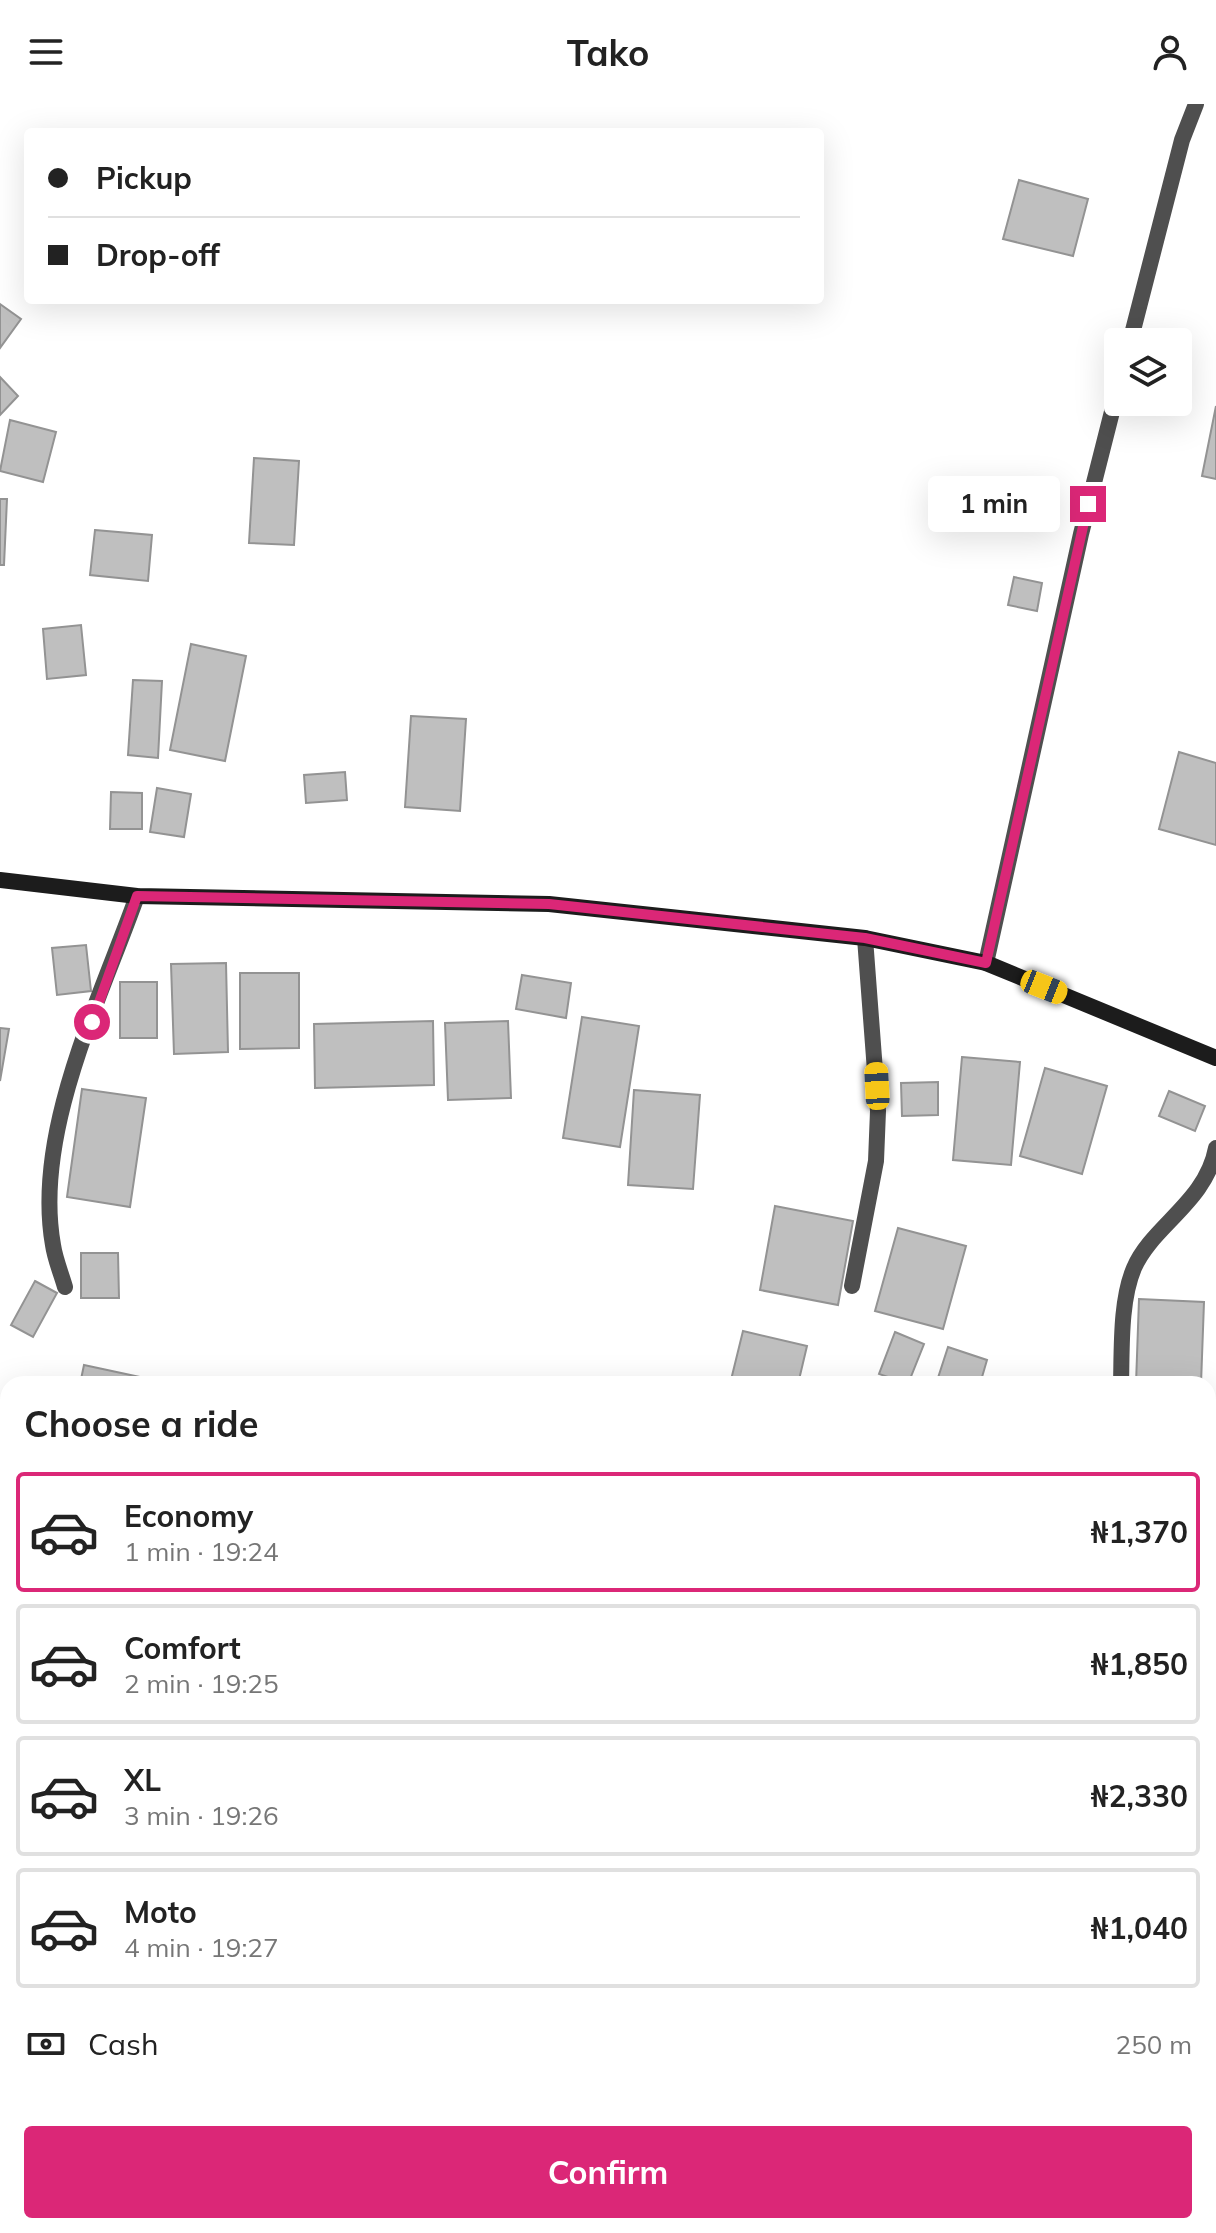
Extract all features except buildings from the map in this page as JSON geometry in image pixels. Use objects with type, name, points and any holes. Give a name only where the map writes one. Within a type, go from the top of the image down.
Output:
[{"type":"main road","points":[[0,880],[137,896],[549,904],[865,938],[986,963],[1216,1058]]},
{"type":"street","points":[[1134,328],[1182,140],[1196,104]]},
{"type":"street","points":[[986,963],[1081,534],[1111,416]]},
{"type":"street","points":[[65,1287],[53,1245],[50,1198],[54,1145],[75,1069],[137,896]]},
{"type":"street","points":[[852,1286],[876,1161],[877,1136],[865,938]]},
{"type":"street","points":[[1122,1376],[1127,1305],[1134,1268],[1196,1194],[1216,1148]]},
{"type":"route","points":[[92,1022],[137,896],[549,904],[865,938],[986,963],[1088,504]]}]
